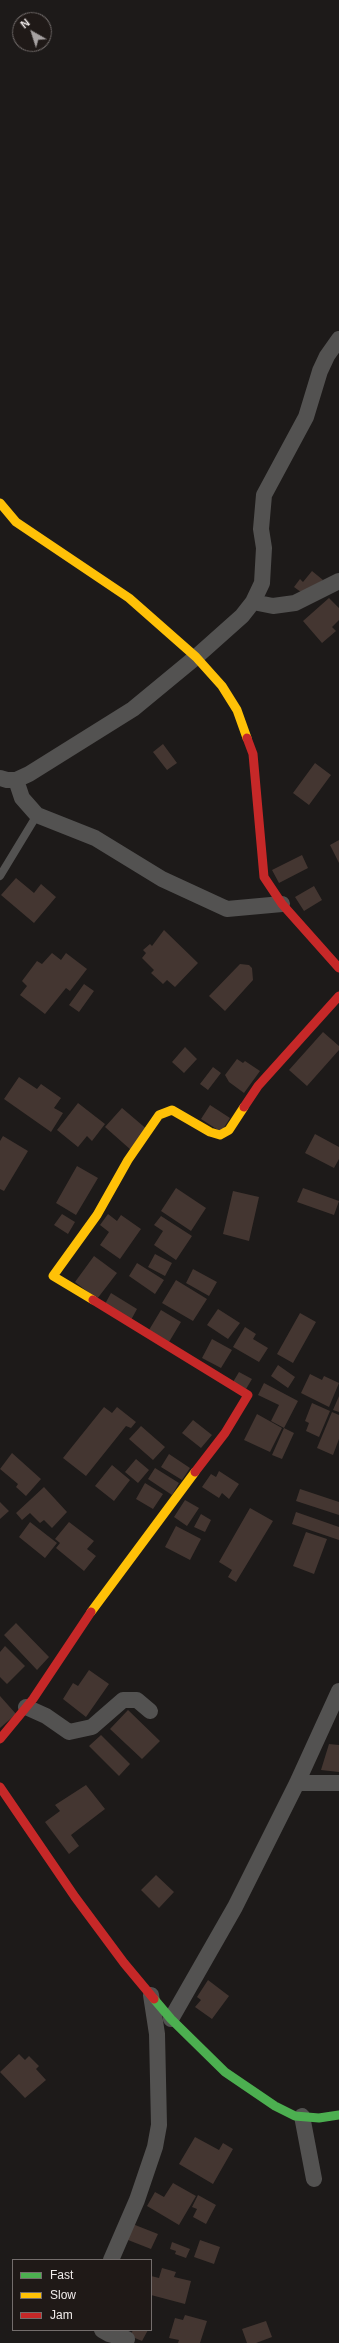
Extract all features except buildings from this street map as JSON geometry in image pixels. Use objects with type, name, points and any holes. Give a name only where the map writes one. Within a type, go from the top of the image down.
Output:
[{"type":"street","points":[[0,778],[16,780],[29,774],[133,709],[196,657],[242,616],[253,602],[262,584],[264,548],[261,529],[264,495],[306,417],[320,371],[327,356],[339,339]]},
{"type":"street","points":[[0,503],[16,522],[129,598],[196,657],[222,686],[246,731],[253,754],[262,866],[269,886],[282,904],[339,968]]},
{"type":"street","points":[[253,602],[272,606],[295,603],[339,580]]},
{"type":"street","points":[[16,780],[22,798],[37,815],[95,838],[162,879],[227,909],[282,904]]},
{"type":"street","points":[[0,1739],[26,1707],[55,1667],[75,1634],[226,1433],[248,1395],[53,1276],[97,1215],[128,1160],[159,1115],[172,1110],[189,1118],[210,1132],[220,1135],[229,1130],[262,1080],[339,996]]},
{"type":"street","points":[[171,2020],[234,1907],[298,1783],[339,1691]]},
{"type":"street","points":[[26,1707],[46,1716],[69,1732],[92,1727],[123,1700],[137,1700],[150,1711]]},
{"type":"street","points":[[298,1783],[339,1784]]},
{"type":"street","points":[[0,1787],[75,1897],[124,1963],[171,2020],[225,2072],[275,2106],[295,2116],[319,2118],[339,2115]]},
{"type":"street","points":[[111,2259],[146,2174],[155,2147],[159,2125],[156,2034],[151,1995]]},
{"type":"street","points":[[302,2116],[314,2179]]},
{"type":"street","points":[[104,2331],[127,2339]]},
{"type":"lane","points":[[0,876],[37,815]]},
{"type":"traffic: fast","points":[[154,1999],[171,2019],[225,2072],[275,2106],[295,2116],[319,2118],[339,2115]]},
{"type":"traffic: slow","points":[[0,503],[16,522],[129,598],[196,657],[222,686],[237,710],[247,738]]},
{"type":"traffic: slow","points":[[93,1300],[53,1276],[97,1215],[128,1160],[159,1115],[172,1110],[210,1132],[220,1135],[229,1130],[244,1107]]},
{"type":"traffic: slow","points":[[91,1612],[195,1472]]},
{"type":"traffic: jam","points":[[247,738],[253,754],[264,877],[282,904],[339,968]]},
{"type":"traffic: jam","points":[[244,1107],[258,1086],[339,996]]},
{"type":"traffic: jam","points":[[93,1300],[248,1395],[225,1433],[195,1472]]},
{"type":"traffic: jam","points":[[0,1739],[33,1699],[91,1612]]},
{"type":"traffic: jam","points":[[0,1787],[75,1897],[124,1963],[154,1999]]}]
